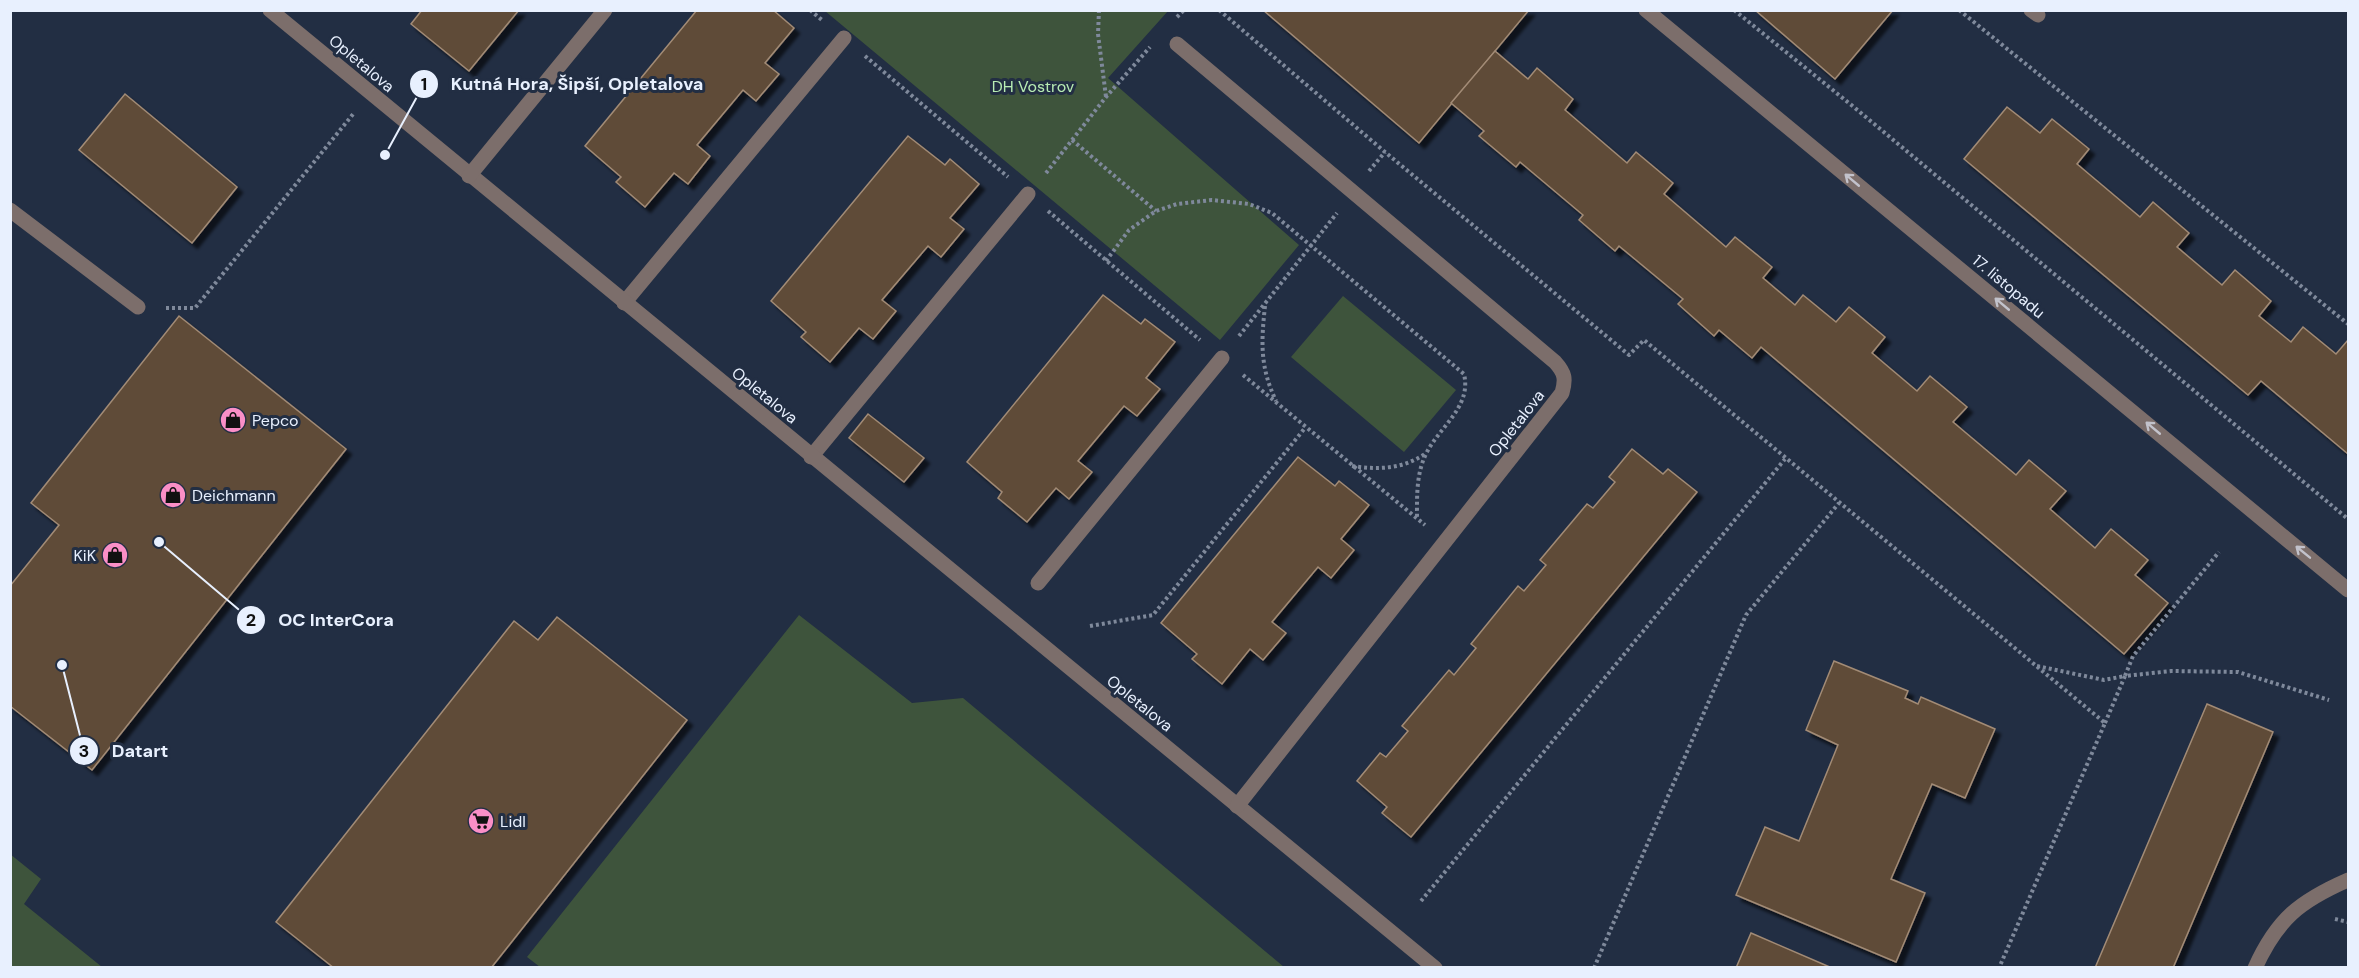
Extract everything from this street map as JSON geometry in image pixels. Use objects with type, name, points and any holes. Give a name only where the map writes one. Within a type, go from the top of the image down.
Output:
[{"type":"street","name":"Opletalova","points":[[270,10],[1436,968]]},
{"type":"street","points":[[470,176],[605,10]]},
{"type":"street","name":"17. listopadu","points":[[1646,10],[2349,590]]},
{"type":"street","points":[[624,303],[844,38]]},
{"type":"street","name":"Opletalova","points":[[1177,44],[1564,371],[1566,382],[1562,393],[1446,543],[1237,806]]},
{"type":"street","points":[[812,457],[1028,194]]},
{"type":"street","points":[[10,210],[138,307]]},
{"type":"street","points":[[1038,583],[1222,358]]},
{"type":"street","points":[[2254,968],[2275,929],[2296,909],[2321,892],[2349,880]]},
{"type":"path","points":[[810,10],[1305,428],[1446,543]]},
{"type":"path","points":[[1099,10],[1098,34],[1106,98]]},
{"type":"path","points":[[1176,19],[1184,10]]},
{"type":"path","points":[[1219,10],[1629,355],[1644,340],[2105,723]]},
{"type":"path","points":[[1734,10],[2349,519]]},
{"type":"path","points":[[1959,10],[2349,324]]},
{"type":"path","points":[[1028,194],[1152,45]]},
{"type":"path","points":[[138,307],[195,308],[370,94]]},
{"type":"path","points":[[1072,140],[1156,211]]},
{"type":"path","points":[[1222,358],[1385,152]]},
{"type":"path","points":[[1106,261],[1130,230],[1156,211],[1177,204],[1212,200],[1249,204],[1272,213],[1312,246],[1464,374],[1466,384],[1460,405],[1426,454],[1420,470],[1417,519]]},
{"type":"path","points":[[1265,304],[1261,339],[1262,360],[1267,381],[1278,404]]},
{"type":"path","points":[[1090,626],[1153,615],[1305,428]]},
{"type":"path","points":[[1352,466],[1372,469],[1394,467],[1411,463],[1426,454]]},
{"type":"path","points":[[1421,901],[1785,459]]},
{"type":"path","points":[[1594,968],[1746,615],[1839,503]]},
{"type":"path","points":[[1999,968],[2133,656],[2218,552]]},
{"type":"path","points":[[2036,666],[2103,680],[2171,671],[2238,672],[2329,700]]},
{"type":"green space","name":"DH Vostrov","points":[[825,11],[1168,11],[1108,78],[1299,245],[1220,340]]},
{"type":"green space","points":[[1343,296],[1456,390],[1404,452],[1291,357]]},
{"type":"green space","points":[[799,615],[912,703],[963,698],[1284,967],[540,967],[527,957]]},
{"type":"green space","points":[[10,854],[41,879],[24,904],[102,967],[11,967]]},
{"type":"building","points":[[422,10],[519,10],[469,71],[411,24]]},
{"type":"building","points":[[697,10],[773,10],[794,28],[765,63],[779,74],[756,101],[743,90],[697,145],[710,156],[688,184],[674,173],[645,207],[616,182],[621,177],[585,146]]},
{"type":"building","points":[[1263,10],[1529,10],[1419,143]]},
{"type":"building","points":[[1755,10],[1893,10],[1835,79]]},
{"type":"building","points":[[1495,51],[1528,79],[1537,68],[1573,99],[1565,110],[1627,163],[1636,152],[1673,183],[1664,194],[1726,247],[1735,237],[1772,267],[1763,278],[1795,305],[1803,295],[1836,322],[1849,307],[1885,337],[1872,353],[1917,391],[1930,376],[1967,407],[1953,422],[2016,475],[2029,460],[2066,491],[2050,509],[2095,548],[2111,529],[2148,560],[2135,575],[2168,603],[2124,654],[1761,347],[1752,358],[1719,330],[1714,336],[1678,304],[1683,299],[1619,246],[1615,251],[1579,220],[1583,215],[1520,162],[1516,167],[1479,136],[1484,131],[1451,103]]},
{"type":"building","points":[[125,94],[237,187],[192,243],[79,150]]},
{"type":"building","points":[[2007,107],[2040,133],[2052,119],[2089,149],[2077,164],[2140,217],[2153,202],[2189,233],[2177,247],[2222,285],[2235,270],[2271,301],[2259,316],[2291,342],[2303,327],[2336,354],[2348,340],[2348,454],[2261,381],[2248,395],[1964,159]]},
{"type":"building","points":[[908,136],[945,165],[950,159],[979,184],[950,218],[964,229],[941,257],[928,246],[882,300],[896,311],[873,339],[859,328],[830,362],[801,337],[806,332],[771,301]]},
{"type":"building","points":[[1103,295],[1141,324],[1145,319],[1175,342],[1146,378],[1160,389],[1137,416],[1124,406],[1078,461],[1092,472],[1069,499],[1056,488],[1027,522],[998,498],[1002,492],[967,462]]},
{"type":"building","points":[[179,316],[346,449],[92,770],[10,706],[10,586],[59,525],[31,503]]},
{"type":"building","points":[[868,414],[924,458],[904,482],[849,438]]},
{"type":"building","points":[[1632,449],[1663,474],[1668,469],[1697,492],[1411,837],[1382,813],[1387,807],[1357,781],[1380,753],[1386,757],[1408,731],[1402,726],[1449,670],[1454,675],[1476,648],[1471,644],[1518,586],[1524,591],[1546,565],[1540,560],[1587,504],[1593,508],[1615,482],[1609,477]]},
{"type":"building","points":[[1298,457],[1335,486],[1339,481],[1369,505],[1341,539],[1354,550],[1331,578],[1318,567],[1272,622],[1286,633],[1263,660],[1250,649],[1222,684],[1192,659],[1197,654],[1161,623]]},
{"type":"building","name":"Lidl","points":[[557,617],[687,720],[491,968],[334,968],[276,922],[514,621],[538,640]]},
{"type":"building","points":[[1834,661],[1908,691],[1905,698],[1918,704],[1921,697],[1995,729],[1965,798],[1932,784],[1891,879],[1925,893],[1896,962],[1736,895],[1765,827],[1799,841],[1838,745],[1806,730]]},
{"type":"building","points":[[2207,704],[2273,732],[2173,968],[2095,968]]},
{"type":"building","points":[[1751,933],[1832,968],[1736,968]]},
{"type":"place","name":"Kutná Hora, Šipší, Opletalova","points":[[385,155]]},
{"type":"place","name":"Pepco","points":[[233,420]]},
{"type":"place","name":"Deichmann","points":[[173,495]]},
{"type":"place","name":"OC InterCora","points":[[159,542]]},
{"type":"place","name":"KiK","points":[[115,555]]},
{"type":"place","name":"Datart","points":[[62,665]]},
{"type":"place","name":"Lidl","points":[[481,821]]}]
